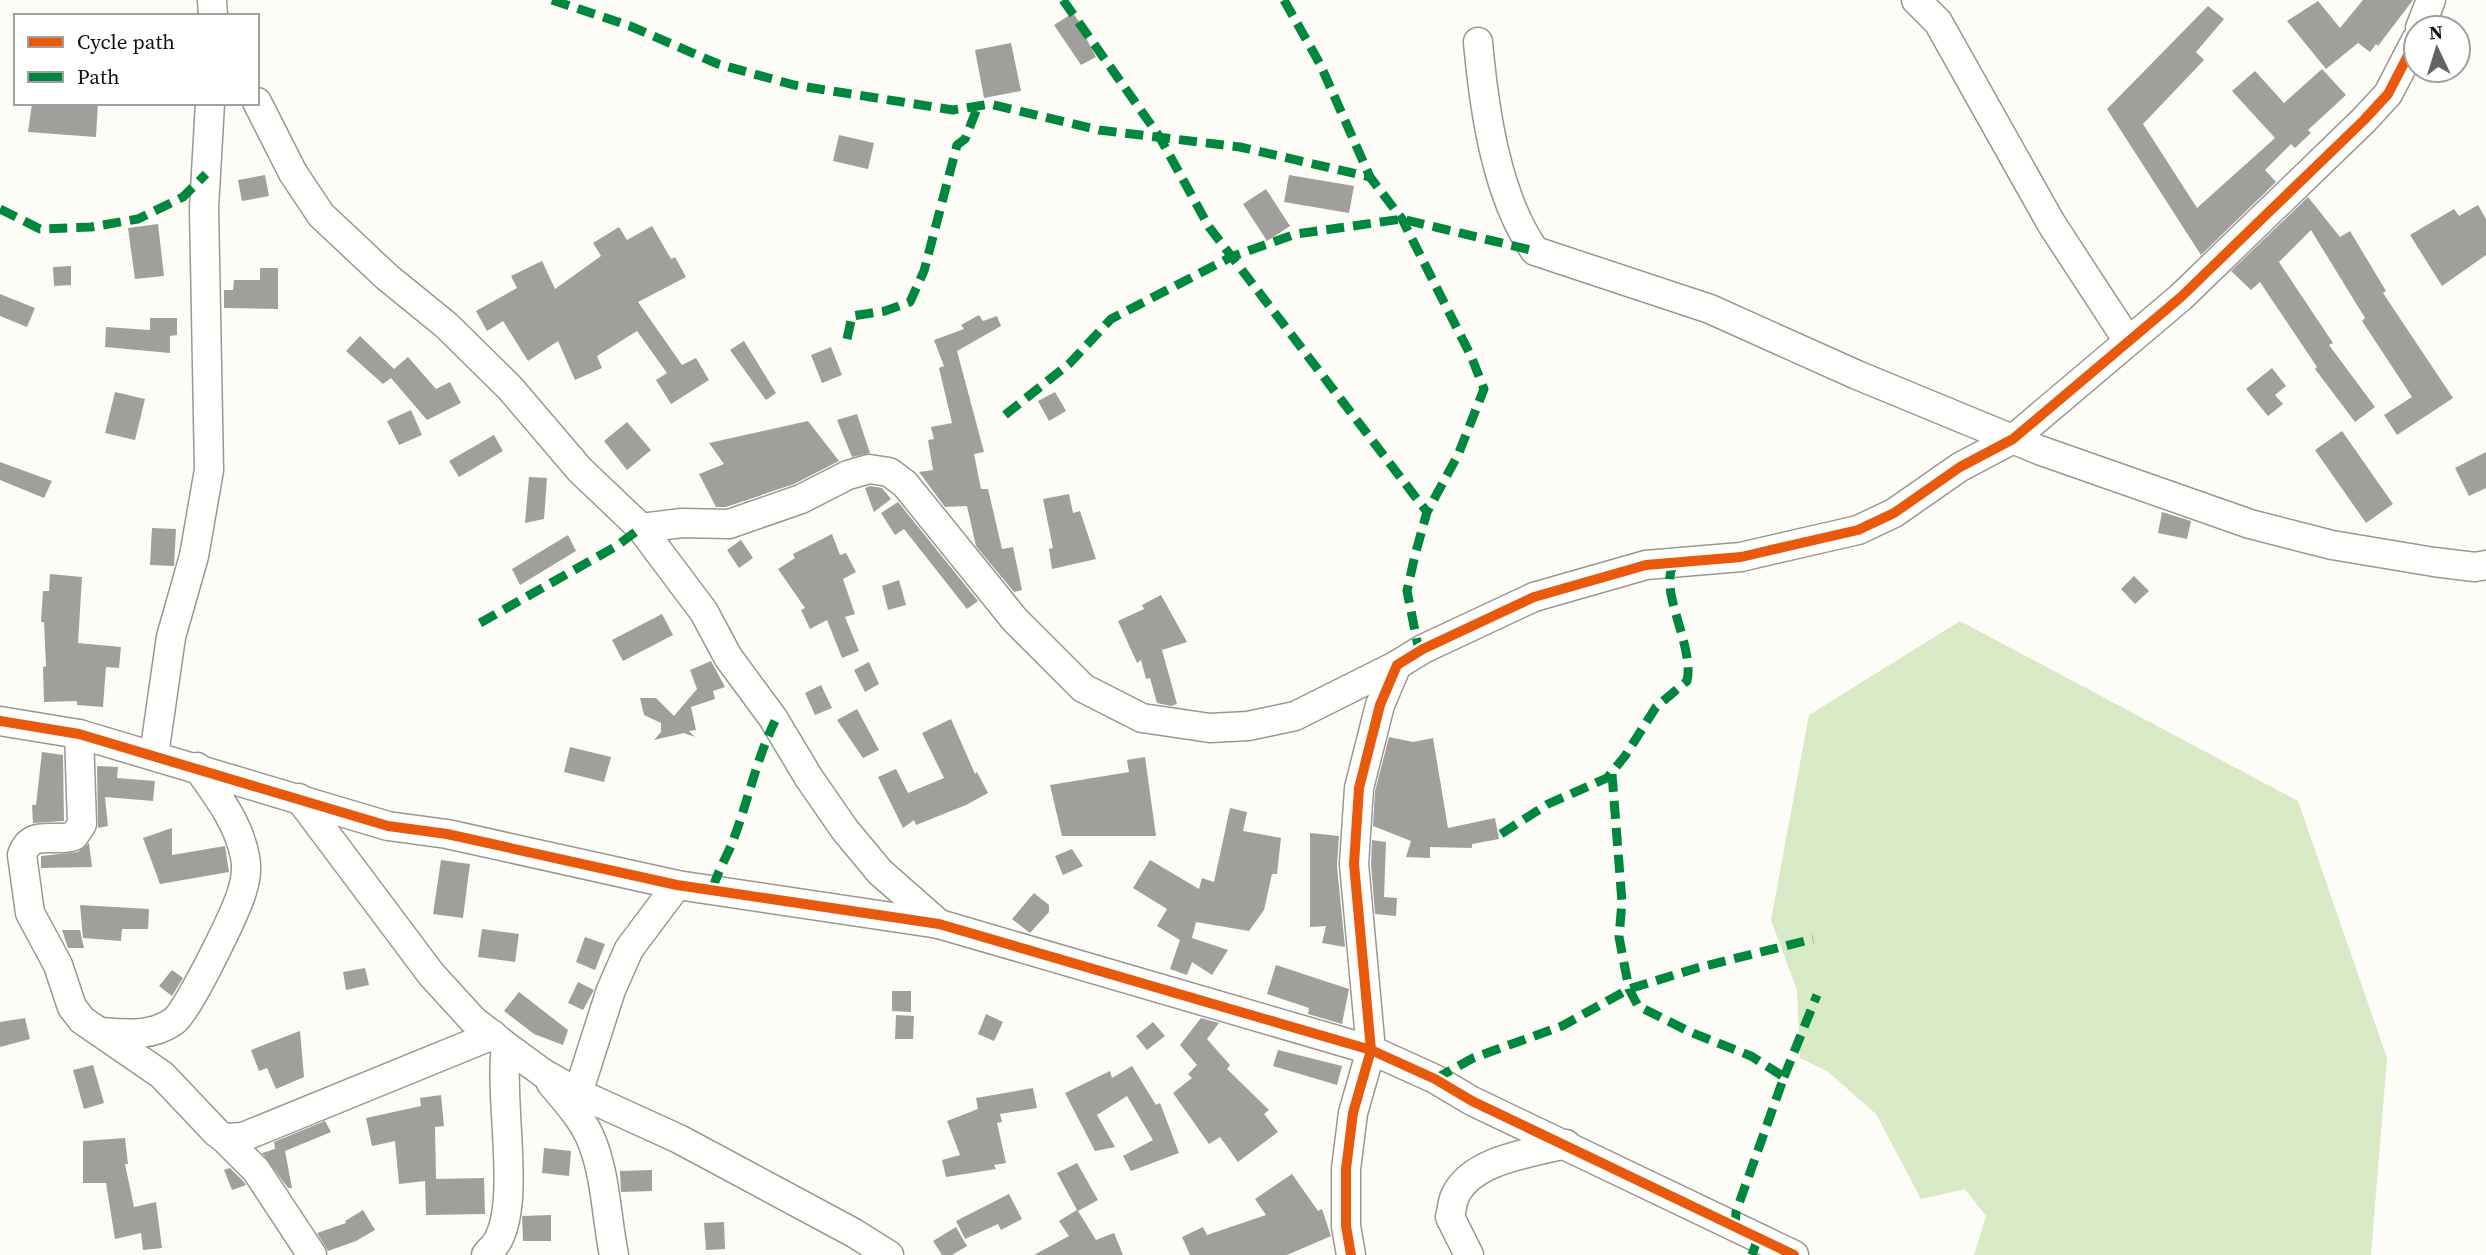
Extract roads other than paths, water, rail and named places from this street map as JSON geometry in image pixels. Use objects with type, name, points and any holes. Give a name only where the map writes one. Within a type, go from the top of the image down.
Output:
[{"type":"street","points":[[1916,0],[1938,22],[2051,223],[2128,341]]},
{"type":"street","points":[[1478,42],[1484,114],[1519,228],[1535,251],[1710,309],[1857,375],[2013,439],[2250,524],[2332,545],[2434,562],[2475,567],[2486,565]]},
{"type":"street","points":[[641,528],[682,523],[729,524],[801,499],[848,475],[869,469],[889,472],[905,484],[1016,621],[1076,681],[1114,706],[1142,718],[1210,728],[1295,716],[1397,665],[1423,649],[1534,597],[1646,565],[1741,557],[1858,530],[1894,513],[1960,467],[2013,439],[2181,297],[2364,120],[2388,94],[2402,67]]},
{"type":"street","points":[[154,755],[171,637],[194,556],[209,470],[204,208],[210,105]]},
{"type":"street","points":[[259,105],[293,173],[321,215],[456,334],[510,388],[580,470],[641,528],[705,612],[728,656],[773,718],[809,778],[845,830],[880,872],[939,924]]},
{"type":"street","points":[[1351,1255],[1346,1226],[1346,1169],[1353,1113],[1371,1050],[1354,864],[1359,788],[1380,705],[1397,665]]},
{"type":"street","points":[[0,721],[79,734],[388,826],[460,837],[677,885],[939,924],[1371,1050],[1794,1255]]},
{"type":"street","points":[[79,734],[82,773],[82,824],[79,832],[67,838],[40,837],[30,840],[22,855],[30,913],[58,965],[72,1007],[82,1020],[162,1075],[256,1170],[312,1255]]},
{"type":"street","points":[[99,1032],[137,1034],[157,1030],[176,1020],[210,963],[243,890],[245,855],[228,811],[197,767]]},
{"type":"street","points":[[299,798],[430,974],[473,1020],[499,1041],[543,1073],[578,1093],[679,1139],[890,1255]]},
{"type":"street","points":[[578,1093],[611,990],[629,949],[677,885]]},
{"type":"street","points":[[224,1138],[243,1136],[499,1041]]},
{"type":"street","points":[[486,1255],[499,1238],[509,1194],[503,1070],[499,1041]]},
{"type":"street","points":[[543,1073],[573,1109],[590,1136],[601,1177],[614,1255]]},
{"type":"street","points":[[1469,1255],[1450,1217],[1456,1195],[1475,1175],[1501,1161],[1566,1144]]}]
